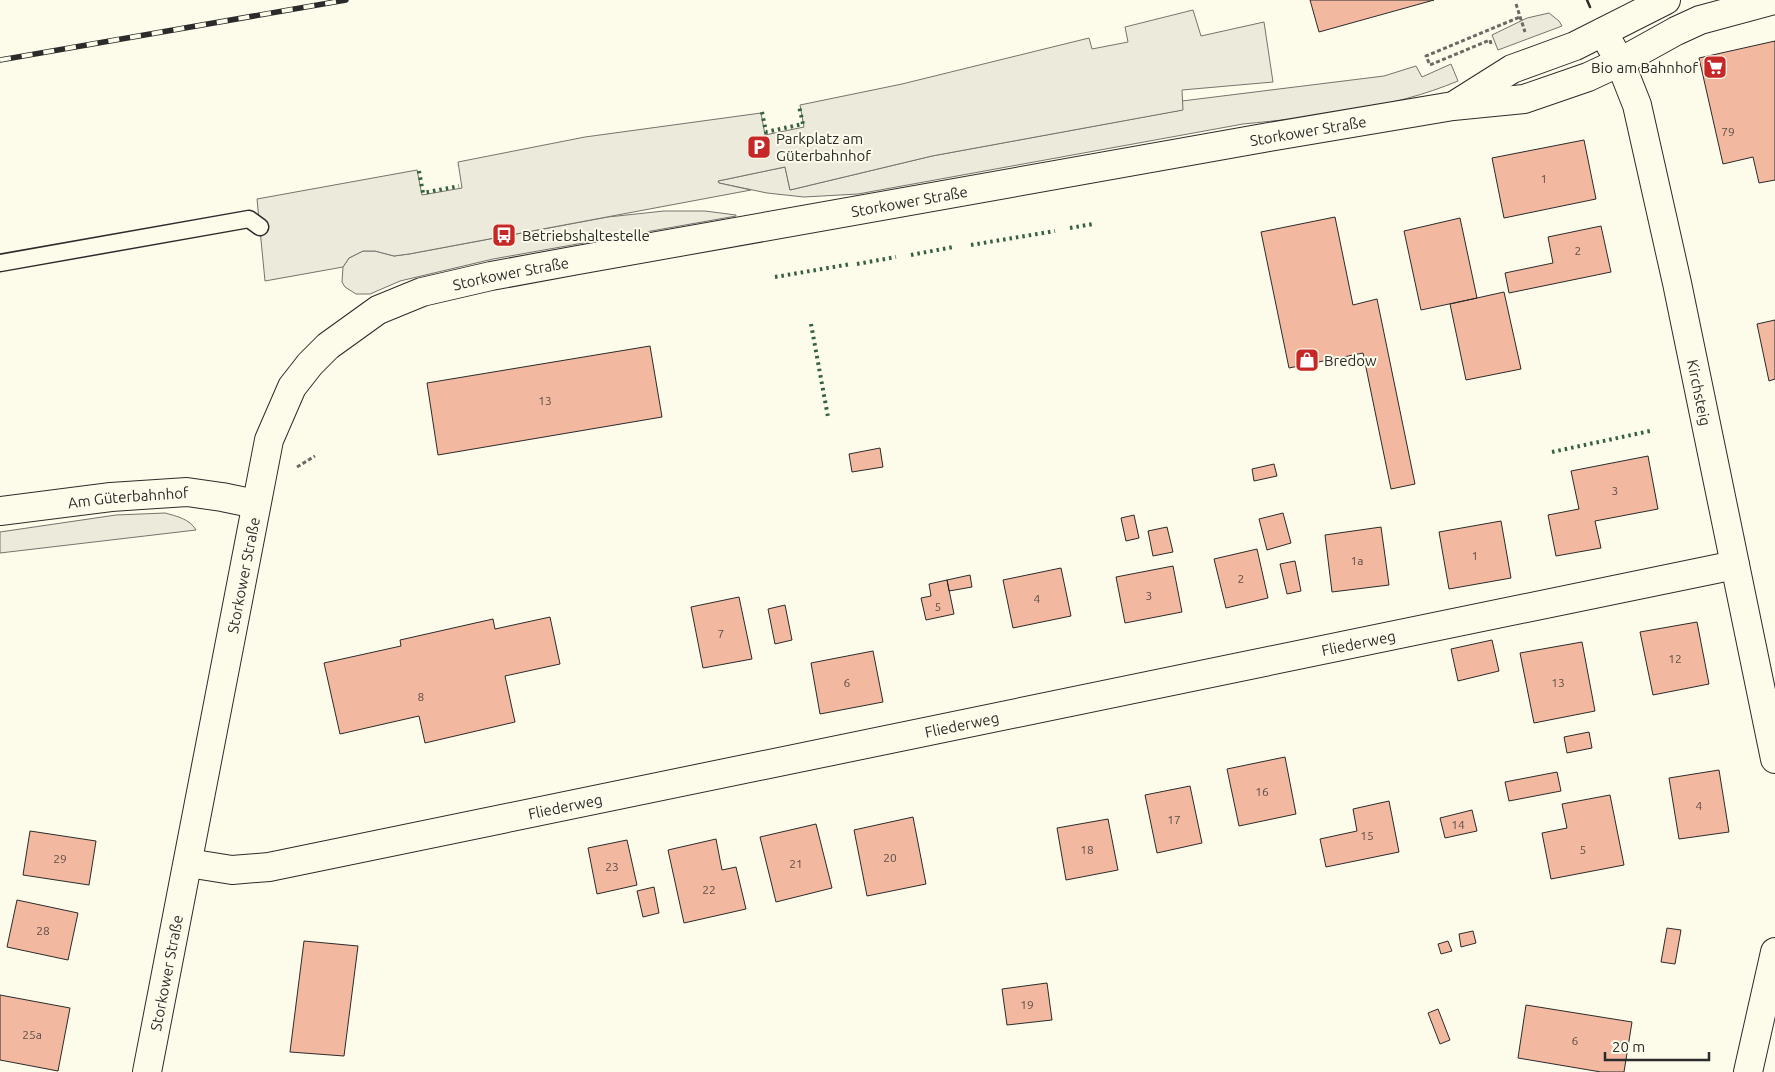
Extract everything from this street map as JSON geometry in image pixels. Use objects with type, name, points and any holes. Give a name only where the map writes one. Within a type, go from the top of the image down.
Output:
[{"type":"street","name":"Storkower Straße","points":[[1453,106],[1512,70],[1575,46],[1666,0]]},
{"type":"street","name":"Storkower Straße","points":[[147,1072],[256,504],[270,440],[292,387],[328,346],[378,310],[422,292],[491,276],[587,258],[1269,137],[1453,106],[1524,99],[1588,77],[1700,20],[1774,0]]},
{"type":"street","name":"Kirchsteig","points":[[1603,32],[1620,62],[1637,105],[1677,283],[1775,759]]},
{"type":"street","name":"Am Güterbahnhof","points":[[0,511],[111,497],[187,492],[256,504]]},
{"type":"street","name":"Fliederweg","points":[[188,863],[232,870],[269,867],[1735,565]]},
{"type":"street","points":[[1748,1072],[1775,952]]},
{"type":"lane","points":[[0,264],[249,219],[260,227]]},
{"type":"path","points":[[1493,49],[1490,40],[1430,65],[1426,56],[1520,17],[1516,4]]},
{"type":"shaded area","name":"Parkplatz am Güterbahnhof","points":[[1193,10],[1201,36],[1264,22],[1273,82],[1182,90],[1183,110],[932,156],[790,190],[785,167],[718,181],[719,183],[751,190],[409,254],[394,256],[375,251],[363,251],[349,258],[343,267],[265,281],[257,199],[417,170],[422,195],[462,188],[458,162],[585,137],[761,113],[765,135],[804,127],[800,105],[902,84],[1089,38],[1092,49],[1128,42],[1125,27]]},
{"type":"shaded area","points":[[1549,13],[1562,26],[1498,50],[1492,35],[1527,18]]},
{"type":"shaded area","points":[[1451,64],[1458,81],[1406,99],[1380,105],[1325,115],[1243,124],[858,194],[804,197],[767,193],[719,183],[718,181],[785,167],[790,190],[932,156],[1182,110],[1182,101],[1384,76],[1416,66],[1422,77]]},
{"type":"shaded area","points":[[664,211],[705,211],[736,216],[493,259],[400,281],[370,294],[356,294],[345,287],[342,282],[343,267],[349,258],[363,251],[375,251],[394,256],[608,217]]},
{"type":"shaded area","points":[[165,513],[186,521],[196,530],[0,553],[0,532],[116,515]]},
{"type":"building","points":[[1310,0],[1434,0],[1319,32]]},
{"type":"building","points":[[1775,41],[1775,180],[1759,183],[1753,157],[1723,164],[1699,58]]},
{"type":"building","points":[[1584,140],[1596,199],[1504,218],[1492,158]]},
{"type":"building","name":"Bredow","points":[[1335,217],[1353,305],[1377,299],[1415,484],[1391,489],[1363,353],[1289,368],[1261,232]]},
{"type":"building","points":[[1460,218],[1477,298],[1421,310],[1404,231]]},
{"type":"building","points":[[1601,226],[1611,272],[1509,293],[1505,273],[1553,263],[1548,237]]},
{"type":"building","points":[[1504,292],[1521,369],[1466,380],[1450,304]]},
{"type":"building","points":[[1775,320],[1775,379],[1769,381],[1757,324]]},
{"type":"building","points":[[650,346],[662,417],[438,455],[427,383]]},
{"type":"building","points":[[880,448],[883,467],[852,472],[849,454]]},
{"type":"building","points":[[1648,456],[1658,509],[1595,521],[1601,548],[1556,556],[1548,515],[1579,509],[1571,471]]},
{"type":"building","points":[[1274,464],[1277,476],[1254,481],[1252,469]]},
{"type":"building","points":[[1283,513],[1291,543],[1267,550],[1259,519]]},
{"type":"building","points":[[1134,515],[1139,538],[1126,541],[1121,518]]},
{"type":"building","points":[[1501,521],[1511,578],[1449,589],[1439,532]]},
{"type":"building","points":[[1167,527],[1173,552],[1153,556],[1148,531]]},
{"type":"building","points":[[1381,527],[1389,585],[1332,592],[1325,535]]},
{"type":"building","points":[[1257,549],[1268,598],[1226,608],[1214,559]]},
{"type":"building","points":[[1295,561],[1301,591],[1287,594],[1280,564]]},
{"type":"building","points":[[1173,566],[1182,612],[1125,623],[1116,577]]},
{"type":"building","points":[[1061,568],[1071,616],[1013,628],[1003,580]]},
{"type":"building","points":[[970,575],[972,587],[949,591],[947,580]]},
{"type":"building","points":[[947,580],[954,614],[926,620],[921,598],[931,596],[929,584]]},
{"type":"building","points":[[739,597],[752,659],[703,668],[691,607]]},
{"type":"building","points":[[785,605],[792,640],[775,644],[768,609]]},
{"type":"building","points":[[550,617],[560,664],[505,676],[515,722],[425,743],[419,716],[340,734],[324,663],[401,646],[400,640],[493,619],[495,629]]},
{"type":"building","points":[[1697,622],[1709,684],[1653,695],[1640,632]]},
{"type":"building","points":[[1492,640],[1499,671],[1458,681],[1451,649]]},
{"type":"building","points":[[1582,642],[1595,711],[1534,723],[1520,653]]},
{"type":"building","points":[[873,651],[883,702],[820,714],[811,663]]},
{"type":"building","points":[[1589,732],[1592,748],[1567,753],[1564,737]]},
{"type":"building","points":[[1285,757],[1296,814],[1239,826],[1227,769]]},
{"type":"building","points":[[1719,770],[1729,832],[1679,839],[1669,778]]},
{"type":"building","points":[[1557,772],[1561,791],[1509,801],[1505,782]]},
{"type":"building","points":[[1190,786],[1202,843],[1157,853],[1145,795]]},
{"type":"building","points":[[1610,795],[1624,865],[1551,879],[1542,833],[1567,828],[1562,804]]},
{"type":"building","points":[[1389,801],[1399,852],[1326,867],[1320,839],[1357,831],[1353,809]]},
{"type":"building","points":[[1472,810],[1477,831],[1445,838],[1440,818]]},
{"type":"building","points":[[913,817],[926,884],[867,896],[854,830]]},
{"type":"building","points":[[1108,819],[1118,870],[1066,880],[1057,828]]},
{"type":"building","points":[[816,824],[832,888],[776,902],[760,837]]},
{"type":"building","points":[[30,831],[96,841],[89,885],[23,875]]},
{"type":"building","points":[[716,839],[722,870],[736,867],[746,909],[684,923],[668,850]]},
{"type":"building","points":[[627,840],[637,885],[597,894],[588,848]]},
{"type":"building","points":[[654,887],[659,913],[643,917],[637,891]]},
{"type":"building","points":[[17,900],[78,913],[68,960],[7,947]]},
{"type":"building","points":[[1667,928],[1681,930],[1675,964],[1661,962]]},
{"type":"building","points":[[1473,931],[1476,943],[1461,947],[1459,934]]},
{"type":"building","points":[[304,941],[358,946],[344,1056],[290,1052]]},
{"type":"building","points":[[1448,941],[1452,951],[1441,954],[1438,944]]},
{"type":"building","points":[[1047,983],[1052,1020],[1007,1025],[1002,989]]},
{"type":"building","points":[[0,995],[70,1008],[58,1071],[0,1060]]},
{"type":"building","points":[[1526,1005],[1632,1022],[1624,1072],[1601,1072],[1518,1058]]},
{"type":"building","points":[[1438,1009],[1450,1040],[1440,1044],[1428,1013]]},
{"type":"railway","points":[[0,60],[346,0]]},
{"type":"hedge","points":[[762,112],[766,132],[803,124],[799,106]]},
{"type":"hedge","points":[[419,171],[423,193],[459,186]]},
{"type":"hedge","points":[[1070,228],[1093,224]]},
{"type":"hedge","points":[[971,245],[1055,231]]},
{"type":"hedge","points":[[911,255],[953,247]]},
{"type":"hedge","points":[[857,264],[896,257]]},
{"type":"hedge","points":[[775,277],[851,264]]},
{"type":"hedge","points":[[811,324],[828,417]]},
{"type":"hedge","points":[[1552,452],[1650,431]]},
{"type":"wall","points":[[1587,0],[1590,7]]},
{"type":"place","name":"Bio am Bahnhof","points":[[1715,67]]},
{"type":"place","name":"Parkplatz am Güterbahnhof","points":[[759,147]]},
{"type":"place","name":"Betriebshaltestelle","points":[[504,235]]},
{"type":"place","name":"Bredow","points":[[1307,360]]}]
